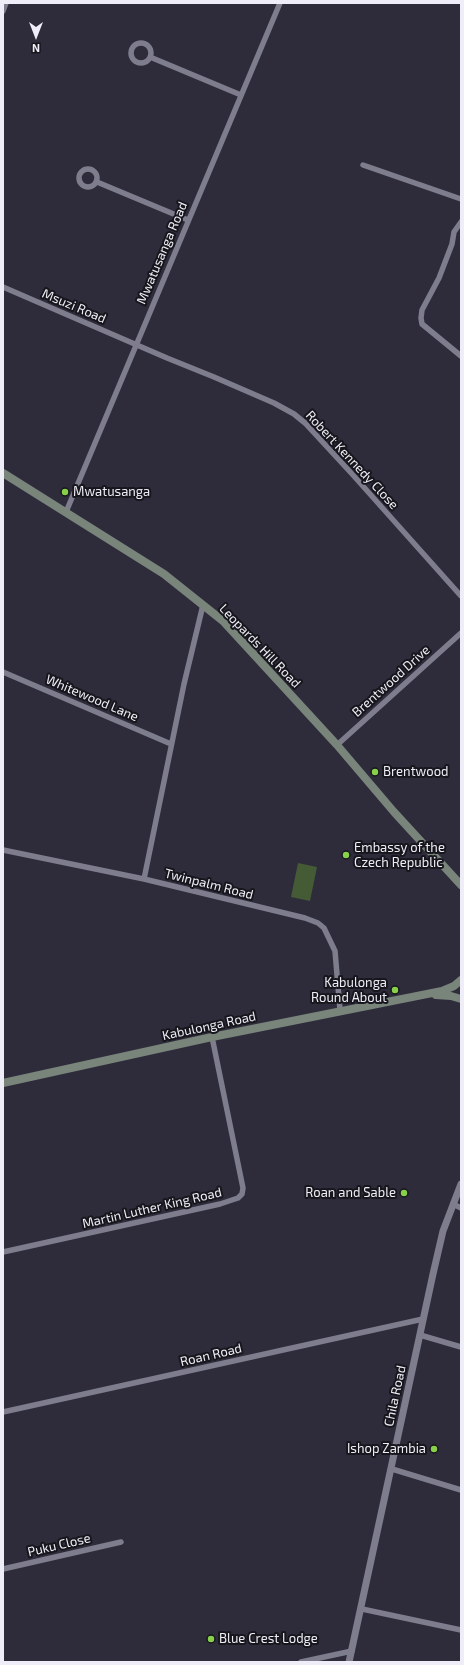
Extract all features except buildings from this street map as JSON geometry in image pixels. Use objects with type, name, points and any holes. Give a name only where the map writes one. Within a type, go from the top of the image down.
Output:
[{"type":"main road","name":"Leopards Hill Road","points":[[3,473],[164,574],[223,621],[336,745],[460,885]]},
{"type":"main road","name":"Kabulonga Road","points":[[3,1083],[340,1010],[449,989],[461,980]]},
{"type":"main road","name":"Kabulonga Road","points":[[421,995],[446,996],[461,999]]},
{"type":"street","points":[[3,11],[6,3]]},
{"type":"street","name":"Mwatusanga Road","points":[[66,512],[280,3]]},
{"type":"street","points":[[150,57],[241,95]]},
{"type":"street","points":[[363,165],[461,199]]},
{"type":"street","points":[[97,182],[188,220]]},
{"type":"street","points":[[461,222],[454,232],[452,244],[439,278],[422,310],[421,318],[422,324],[461,356]]},
{"type":"street","name":"Msuzi Road","points":[[3,287],[136,345]]},
{"type":"street","name":"Robert Kennedy Close","points":[[136,345],[220,380],[294,414],[305,423],[353,475],[461,596]]},
{"type":"street","points":[[144,879],[171,744],[203,605]]},
{"type":"street","name":"Brentwood Drive","points":[[336,745],[461,633]]},
{"type":"street","name":"Whitewood Lane","points":[[3,672],[171,744]]},
{"type":"street","name":"Twinpalm Road","points":[[3,850],[144,879],[318,923],[324,928],[335,951],[340,1010]]},
{"type":"street","name":"Martin Luther King Road","points":[[3,1252],[220,1204],[238,1198],[242,1194],[243,1188],[212,1037]]},
{"type":"street","name":"Chila Road","points":[[349,1662],[443,1231],[461,1184]]},
{"type":"street","points":[[453,1204],[461,1208]]},
{"type":"street","name":"Roan Road","points":[[3,1412],[423,1319]]},
{"type":"street","points":[[420,1335],[461,1347]]},
{"type":"street","points":[[392,1469],[461,1490]]},
{"type":"street","name":"Puku Close","points":[[3,1569],[121,1542]]},
{"type":"street","points":[[362,1608],[461,1630]]},
{"type":"street","points":[[301,1662],[352,1651]]},
{"type":"green space","points":[[298,863],[317,867],[310,901],[291,897]]},
{"type":"place","name":"Mwatusanga","points":[[65,492]]},
{"type":"place","name":"Brentwood","points":[[375,772]]},
{"type":"place","name":"Embassy of the Czech Republic","points":[[346,855]]},
{"type":"place","name":"Kabulonga Round About","points":[[395,990]]},
{"type":"place","name":"Roan and Sable","points":[[404,1193]]},
{"type":"place","name":"Ishop Zambia","points":[[434,1449]]},
{"type":"place","name":"Blue Crest Lodge","points":[[211,1639]]}]
